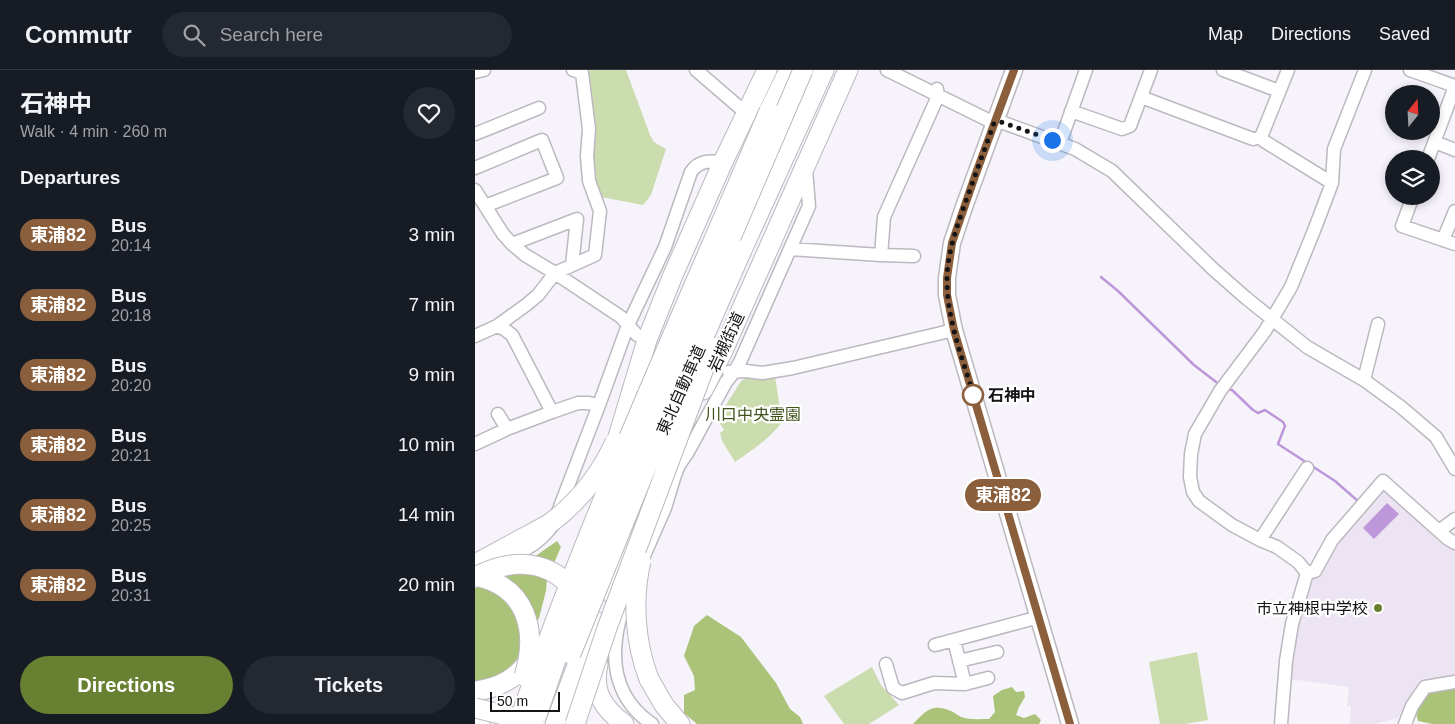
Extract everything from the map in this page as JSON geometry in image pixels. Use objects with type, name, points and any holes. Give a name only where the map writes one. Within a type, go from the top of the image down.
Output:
[{"type":"highway","points":[[542,721],[578,576],[643,352],[673,275],[723,162],[767,70]]},
{"type":"highway","points":[[477,714],[491,704],[505,710],[518,724],[539,663],[605,495],[769,111],[789,70]]},
{"type":"highway","name":"東北自動車道","points":[[542,721],[572,614],[629,475],[803,70]]},
{"type":"highway","name":"東北自動車道","points":[[542,721],[573,650],[641,480],[742,250],[824,70]]},
{"type":"highway","name":"岩槻街道","points":[[624,540],[657,470],[722,353],[848,70]]},
{"type":"highway","points":[[475,564],[562,515],[582,495],[599,473],[613,447],[708,228],[752,140],[769,111]]},
{"type":"highway","points":[[575,724],[607,628],[725,313],[742,250]]},
{"type":"highway","points":[[661,488],[639,566],[637,625],[641,654],[649,679],[664,705],[680,724]]},
{"type":"highway","points":[[542,721],[575,622],[624,540]]},
{"type":"highway","points":[[623,724],[602,702],[595,678],[624,540]]},
{"type":"highway","points":[[475,577],[505,565],[526,564],[536,566],[555,574],[563,580],[581,602],[586,620],[587,643],[582,666],[542,721]]},
{"type":"highway","points":[[475,691],[497,687],[511,680],[522,670],[538,647],[578,576]]},
{"type":"highway","points":[[475,577],[489,580],[510,593],[524,611],[530,631],[527,667],[507,724]]},
{"type":"highway","points":[[477,714],[542,721]]},
{"type":"main road","points":[[1014,70],[959,222],[949,259],[947,295],[954,330],[1070,724]]},
{"type":"street","points":[[475,72],[484,70]]},
{"type":"street","points":[[696,70],[746,113]]},
{"type":"street","points":[[887,70],[994,123],[1001,122],[1075,149],[1112,171],[1213,269],[1246,298],[1307,347],[1364,380],[1436,437],[1455,469]]},
{"type":"street","points":[[881,255],[884,217],[938,96],[936,87],[903,70]]},
{"type":"street","points":[[1060,143],[1086,70]]},
{"type":"street","points":[[1071,111],[1123,129],[1130,126],[1151,70]]},
{"type":"street","points":[[1223,70],[1279,91]]},
{"type":"street","points":[[1261,137],[1288,70]]},
{"type":"street","points":[[1307,573],[1298,562],[1277,547],[1232,525],[1199,501],[1193,492],[1190,477],[1191,454],[1195,434],[1220,390],[1273,318],[1291,287],[1332,183],[1334,149],[1365,70]]},
{"type":"street","points":[[1410,70],[1455,86],[1432,150]]},
{"type":"street","points":[[475,336],[497,326],[526,305],[538,295],[555,273],[595,254],[600,211],[589,181],[587,156],[589,129],[580,71]]},
{"type":"street","points":[[1141,97],[1253,139],[1261,137]]},
{"type":"street","points":[[475,134],[539,108]]},
{"type":"street","points":[[1261,137],[1264,142],[1332,183]]},
{"type":"street","points":[[475,168],[542,140],[557,178],[478,198],[503,234],[525,256],[555,273],[621,317],[637,335]]},
{"type":"street","points":[[1435,142],[1455,150]]},
{"type":"street","points":[[475,571],[530,547],[550,529],[561,507],[628,325],[665,247],[691,172],[695,166],[701,163],[709,161],[723,162]]},
{"type":"street","points":[[652,724],[635,709],[619,684],[614,656],[617,626],[628,592],[665,508],[679,465],[726,382],[809,206],[806,164]]},
{"type":"street","points":[[1410,205],[1402,226],[1449,242],[1455,211]]},
{"type":"street","points":[[512,244],[577,219],[572,265]]},
{"type":"street","points":[[790,249],[914,256]]},
{"type":"street","points":[[1364,380],[1378,324]]},
{"type":"street","points":[[497,326],[505,329],[512,335],[552,412]]},
{"type":"street","points":[[730,372],[762,373],[793,368],[954,330]]},
{"type":"street","points":[[475,444],[507,429],[552,412],[578,404],[589,403],[599,405]]},
{"type":"street","points":[[498,414],[507,429]]},
{"type":"street","points":[[1260,540],[1307,468]]},
{"type":"street","points":[[1307,573],[1315,571],[1332,540],[1383,481],[1439,532],[1455,543]]},
{"type":"street","points":[[1439,532],[1455,519]]},
{"type":"street","points":[[1281,724],[1286,661],[1292,624],[1307,573]]},
{"type":"street","points":[[935,645],[1039,617]]},
{"type":"street","points":[[954,640],[965,684]]},
{"type":"street","points":[[959,661],[997,652]]},
{"type":"street","points":[[886,664],[893,688],[902,693],[934,683],[965,684],[988,678]]},
{"type":"street","points":[[1405,724],[1412,706],[1425,687],[1455,682]]},
{"type":"shaded area","name":"市立神根中学校","points":[[1385,491],[1438,540],[1455,550],[1455,678],[1425,680],[1418,683],[1398,718],[1374,724],[1350,724],[1351,706],[1347,706],[1349,687],[1290,679],[1296,629],[1306,587],[1336,540],[1380,492]]},
{"type":"shaded area","points":[[1387,503],[1399,514],[1374,539],[1363,528]]},
{"type":"green space","points":[[590,70],[626,70],[650,135],[654,142],[666,149],[651,195],[643,205],[601,197],[595,186],[587,76]]},
{"type":"green space","name":"川口中央霊園","points":[[775,376],[782,422],[766,439],[735,462],[722,441],[720,433],[724,430],[717,419],[741,381],[748,377]]},
{"type":"green space","points":[[557,541],[561,547],[547,579],[539,618],[511,670],[475,687],[475,588],[507,576]]},
{"type":"green space","points":[[707,615],[741,637],[776,683],[790,709],[800,717],[803,724],[697,724],[684,713],[684,695],[695,690],[694,676],[684,656],[694,626]]},
{"type":"green space","points":[[1197,652],[1208,720],[1185,724],[1160,724],[1149,662]]},
{"type":"green space","points":[[872,667],[881,685],[899,705],[869,724],[844,724],[824,696]]},
{"type":"green space","points":[[1455,686],[1455,724],[1432,724],[1418,721],[1416,713],[1430,691]]},
{"type":"green space","points":[[1012,687],[1016,692],[1024,691],[1025,697],[1016,715],[1024,718],[1035,714],[1041,720],[1039,724],[913,724],[925,712],[934,708],[951,711],[964,718],[989,719],[995,712],[993,696],[1002,690]]},
{"type":"waterway","points":[[1101,277],[1118,291],[1194,365],[1220,385]]},
{"type":"waterway","points":[[1227,389],[1232,390],[1258,413],[1265,410],[1283,422],[1285,426],[1278,444],[1335,481],[1359,502]]},
{"type":"bus line","name":"東浦82","points":[[1014,70],[952,243],[947,278],[947,295],[954,330],[1070,724]]},
{"type":"place","name":"石神中","points":[[973,395]]},
{"type":"place","name":"市立神根中学校","points":[[1378,608]]},
{"type":"route","points":[[973,395],[976,402],[954,330],[947,295],[947,278],[952,243],[994,123],[1001,122],[1052,140]]}]
